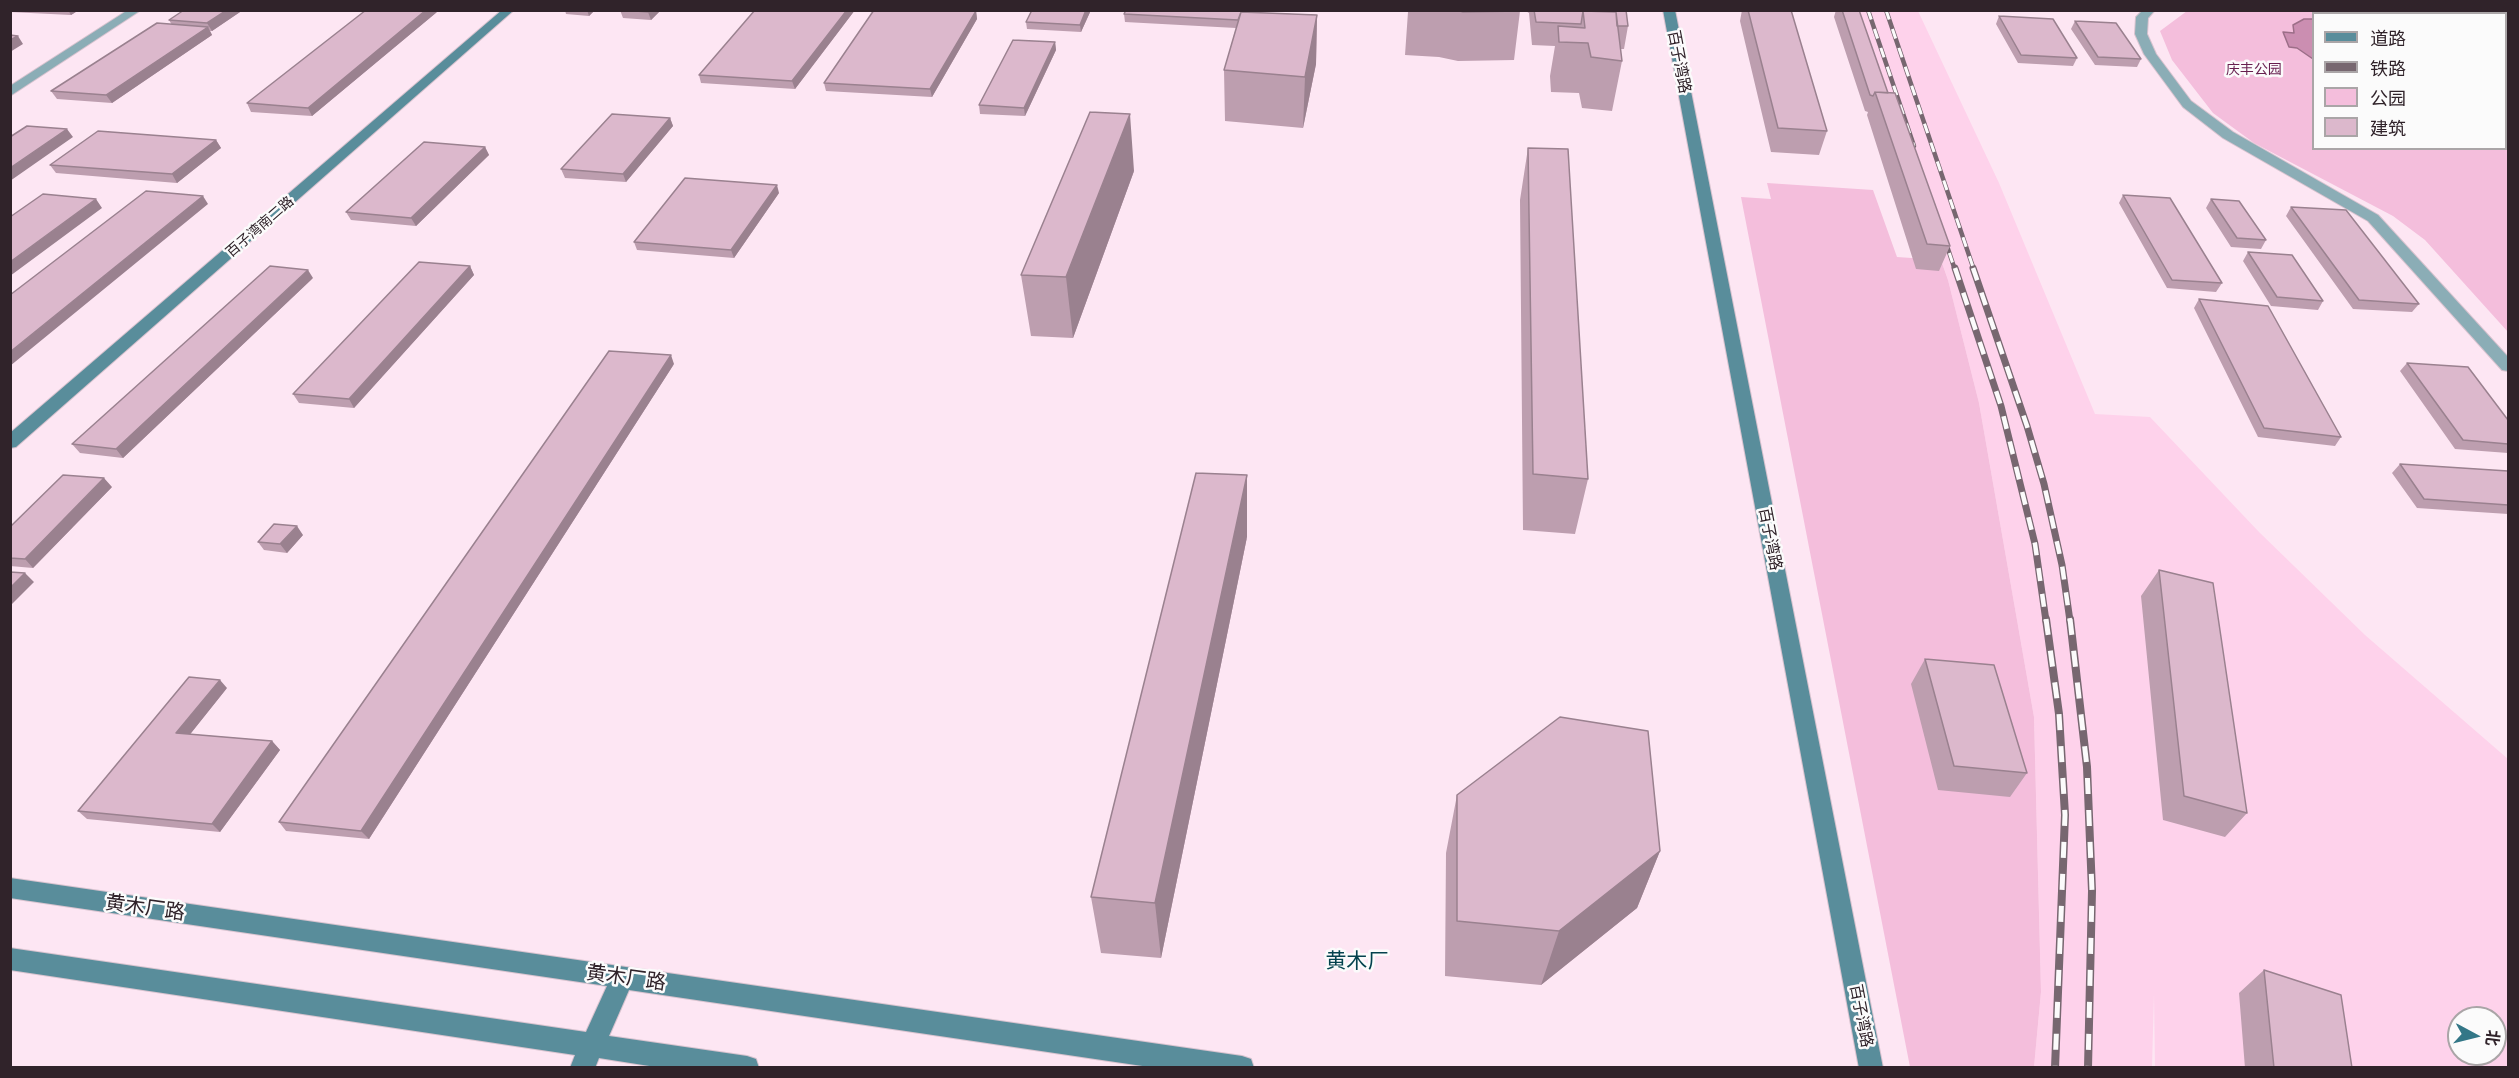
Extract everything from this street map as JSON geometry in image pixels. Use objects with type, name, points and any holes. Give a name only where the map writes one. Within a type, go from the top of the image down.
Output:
[{"type":"street","points":[[10,92],[136,10]]},
{"type":"street","name":"百子湾南二路","points":[[10,442],[509,10]]},
{"type":"street","name":"百子湾路","points":[[1669,10],[1871,1068]]},
{"type":"street","points":[[2150,10],[2142,17],[2141,34],[2150,54],[2187,104],[2228,135],[2373,218],[2508,366]]},
{"type":"street","name":"黄木厂路","points":[[10,888],[1242,1068]]},
{"type":"street","points":[[10,959],[747,1068]]},
{"type":"street","points":[[582,1068],[623,977]]},
{"type":"shaded area","points":[[2334,10],[2394,12],[2331,12]]},
{"type":"shaded area","points":[[1857,11],[1918,11],[1999,183],[2095,414],[2150,417],[2259,532],[2365,635],[2508,759],[2508,1067],[2155,1067],[2154,994],[2152,1067],[2034,1067],[2041,992],[2034,717],[1979,403],[1948,280]]},
{"type":"shaded area","points":[[2497,11],[2496,12],[2394,12]]},
{"type":"shaded area","points":[[2304,19],[2312,19],[2312,58],[2297,48],[2289,47],[2283,32],[2294,33],[2293,25]]},
{"type":"green space","name":"庆丰公园","points":[[2187,11],[2508,11],[2508,332],[2425,240],[2393,216],[2254,143],[2213,113],[2172,60],[2160,31]]},
{"type":"green space","points":[[1767,183],[1873,190],[1897,257],[1941,260],[1948,280],[1979,403],[2034,717],[2041,992],[2034,1067],[1910,1067],[1741,197],[1771,199]]},
{"type":"building","points":[[184,10],[227,10],[207,23],[169,20]]},
{"type":"building","points":[[366,10],[426,10],[308,108],[247,103]]},
{"type":"building","points":[[622,10],[650,10],[648,12]]},
{"type":"building","points":[[755,10],[847,10],[792,81],[699,75]]},
{"type":"building","points":[[874,10],[976,11],[930,89],[824,83]]},
{"type":"building","points":[[1032,10],[1086,10],[1080,25],[1026,22]]},
{"type":"building","points":[[1126,10],[1247,10],[1241,12],[1238,20],[1124,14]]},
{"type":"building","points":[[1457,10],[1520,10],[1520,11],[1463,12]]},
{"type":"building","points":[[1534,10],[1626,10],[1628,26],[1617,26],[1616,12],[1583,11],[1581,24],[1536,22]]},
{"type":"building","points":[[1748,10],[1791,10],[1827,131],[1778,128]]},
{"type":"building","points":[[1842,10],[1859,10],[1888,93],[1875,92],[1873,96],[1870,95]]},
{"type":"building","points":[[1583,11],[1616,12],[1622,61],[1591,57],[1588,43],[1559,42],[1558,26],[1585,28]]},
{"type":"building","points":[[1241,12],[1317,15],[1305,77],[1224,70]]},
{"type":"building","points":[[1999,16],[2053,19],[2077,58],[2021,55]]},
{"type":"building","points":[[2075,21],[2116,23],[2141,59],[2098,57]]},
{"type":"building","points":[[157,23],[208,27],[106,95],[51,91]]},
{"type":"building","points":[[1013,40],[1055,42],[1024,108],[979,105]]},
{"type":"building","points":[[1875,92],[1895,93],[1950,246],[1927,244]]},
{"type":"building","points":[[1090,112],[1130,114],[1066,277],[1021,275]]},
{"type":"building","points":[[612,114],[670,118],[623,174],[561,169]]},
{"type":"building","points":[[27,126],[67,129],[10,168],[10,137]]},
{"type":"building","points":[[98,131],[216,140],[172,174],[50,165]]},
{"type":"building","points":[[424,142],[485,147],[411,218],[346,212]]},
{"type":"building","points":[[1528,148],[1568,149],[1588,479],[1533,474]]},
{"type":"building","points":[[685,178],[777,185],[731,250],[634,242]]},
{"type":"building","points":[[146,191],[203,196],[10,352],[10,295]]},
{"type":"building","points":[[43,194],[96,199],[10,262],[10,217]]},
{"type":"building","points":[[2123,195],[2170,198],[2222,283],[2172,280]]},
{"type":"building","points":[[2211,199],[2239,201],[2266,240],[2237,238]]},
{"type":"building","points":[[2291,207],[2346,210],[2419,304],[2359,300]]},
{"type":"building","points":[[2248,252],[2292,255],[2323,301],[2277,297]]},
{"type":"building","points":[[419,262],[470,266],[349,399],[293,394]]},
{"type":"building","points":[[270,266],[308,270],[116,449],[72,444]]},
{"type":"building","points":[[2199,299],[2268,306],[2341,437],[2264,428]]},
{"type":"building","points":[[609,351],[671,355],[361,831],[279,822]]},
{"type":"building","points":[[2407,363],[2468,367],[2508,420],[2508,444],[2463,440]]},
{"type":"building","points":[[2400,464],[2508,471],[2508,505],[2424,499]]},
{"type":"building","points":[[1196,473],[1247,475],[1155,903],[1091,897]]},
{"type":"building","points":[[63,475],[104,478],[25,559],[10,558],[10,527]]},
{"type":"building","points":[[274,524],[297,526],[280,544],[258,542]]},
{"type":"building","points":[[2159,570],[2213,583],[2247,813],[2184,796]]},
{"type":"building","points":[[10,572],[25,573],[10,588]]},
{"type":"building","points":[[1925,659],[1994,665],[2027,773],[1954,766]]},
{"type":"building","points":[[189,677],[220,680],[176,733],[272,741],[212,824],[78,811]]},
{"type":"building","points":[[1560,717],[1648,731],[1660,851],[1559,931],[1457,921],[1457,795]]},
{"type":"building","points":[[2264,970],[2341,995],[2352,1068],[2274,1068]]},
{"type":"railway","points":[[1868,10],[1914,146]]},
{"type":"railway","points":[[1886,10],[1974,270]]},
{"type":"railway","points":[[1943,234],[1955,270]]},
{"type":"railway","points":[[1955,268],[2001,406],[2035,544],[2046,621]]},
{"type":"railway","points":[[1973,268],[2027,426],[2044,484],[2062,565],[2070,621]]},
{"type":"railway","points":[[2046,619],[2059,714],[2065,815],[2055,1068]]},
{"type":"railway","points":[[2070,619],[2087,767],[2092,891],[2088,1068]]},
{"type":"district","name":"黄木厂","points":[[1357,962]]}]
